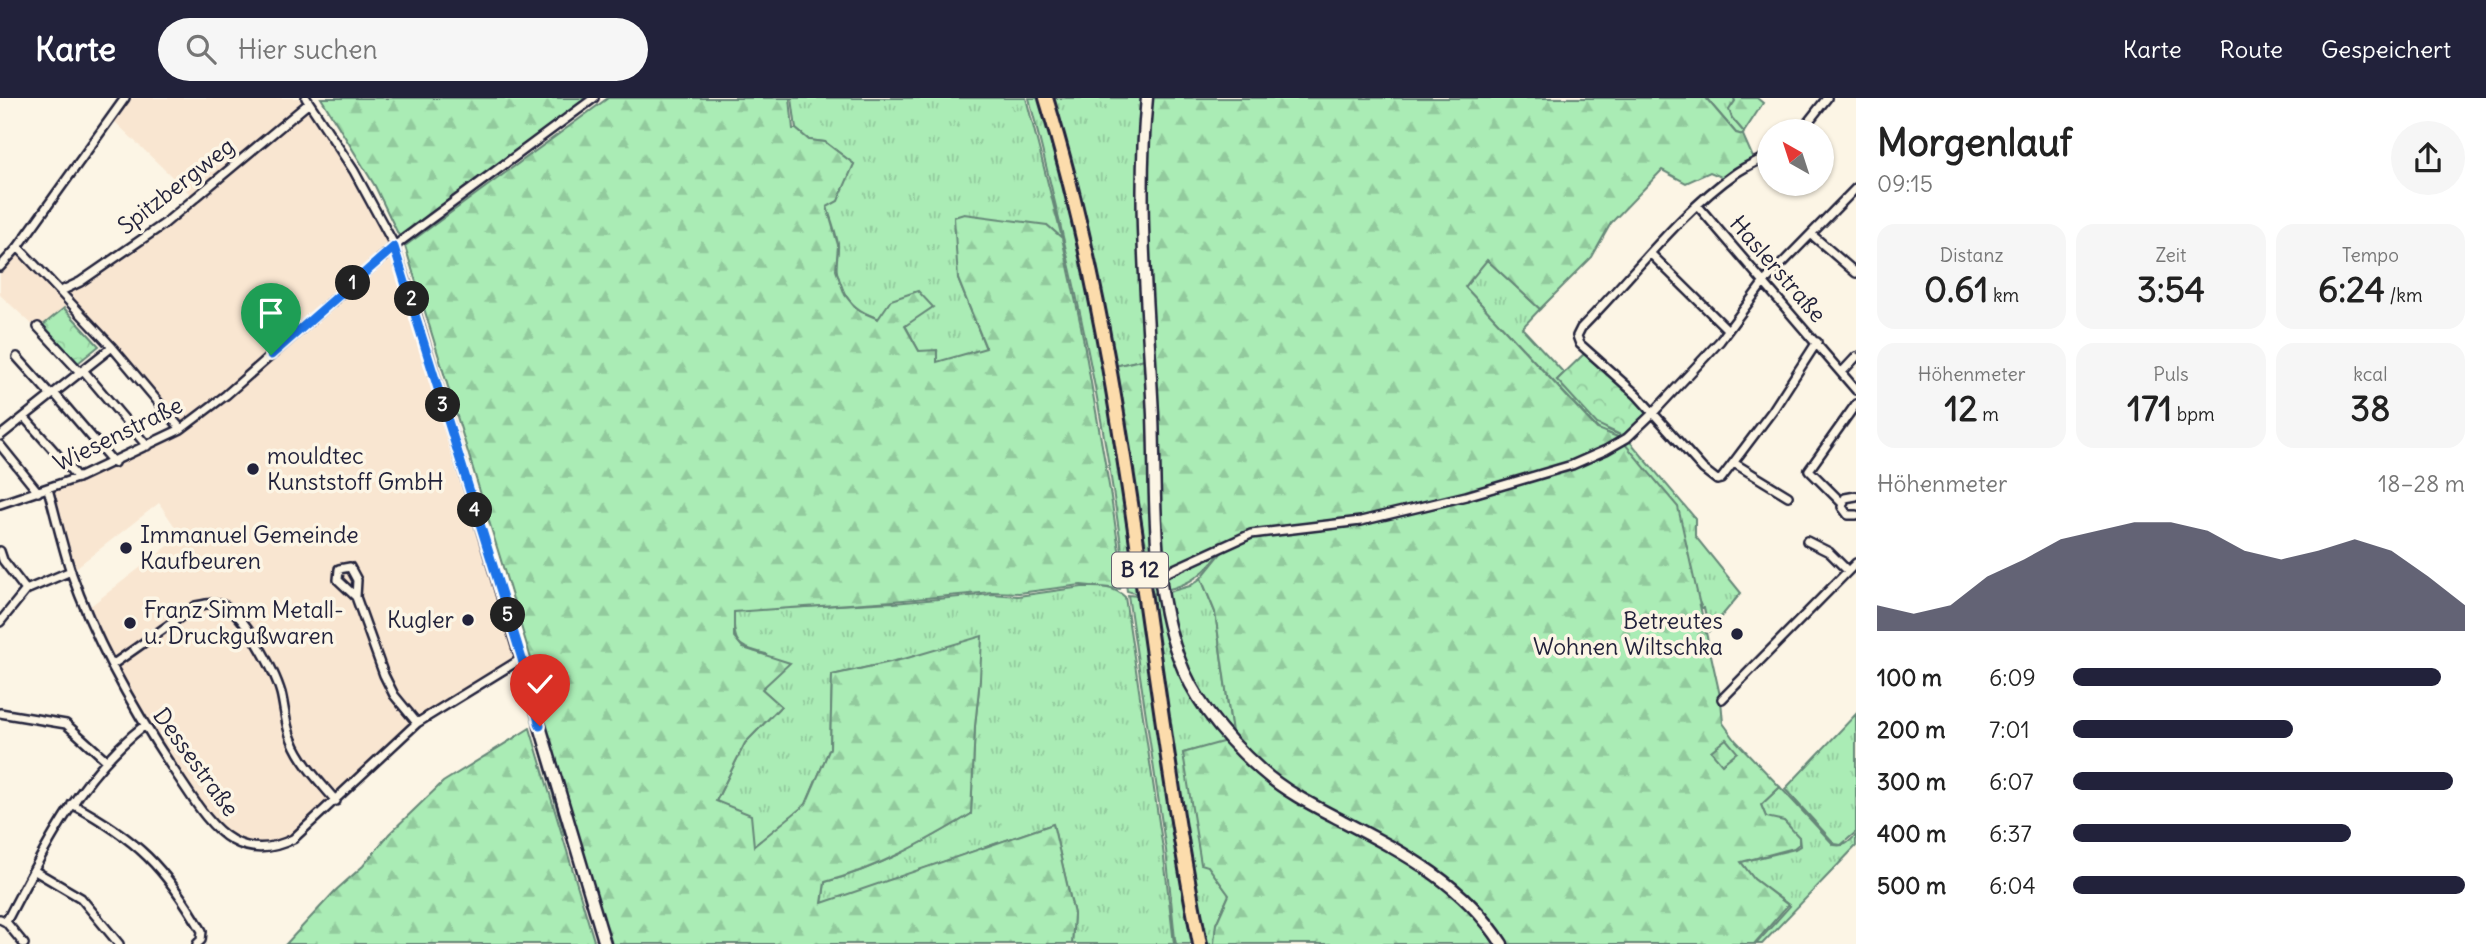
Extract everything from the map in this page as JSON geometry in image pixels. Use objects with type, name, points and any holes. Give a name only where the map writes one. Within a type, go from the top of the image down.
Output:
[{"type":"highway","name":"B 12","points":[[1046,98],[1073,196],[1119,417],[1184,859],[1200,944]]},
{"type":"main road","points":[[1146,98],[1144,228],[1161,575],[1167,617],[1178,656],[1208,712],[1230,741],[1263,772],[1293,793],[1437,874],[1469,902],[1502,944]]},
{"type":"main road","points":[[540,726],[605,944]]},
{"type":"street","points":[[0,267],[18,247],[125,98]]},
{"type":"street","name":"Wiesenstraße","points":[[1,502],[78,478],[181,429],[226,395],[397,244],[594,98]]},
{"type":"street","points":[[1810,119],[1827,98]]},
{"type":"street","points":[[308,100],[397,244],[540,726]]},
{"type":"street","name":"Spitzbergweg","points":[[61,291],[80,282],[164,224],[308,100]]},
{"type":"street","points":[[1757,162],[1736,173],[1698,206],[1581,328],[1577,336],[1580,344],[1637,395],[1703,469],[1717,480],[1721,479],[1734,463],[1773,410],[1816,342]]},
{"type":"street","points":[[1161,575],[1251,534],[1361,520],[1466,496],[1560,469],[1628,438],[1728,330],[1763,282],[1856,188]]},
{"type":"street","name":"Haslerstraße","points":[[1698,206],[1856,390]]},
{"type":"street","points":[[1811,234],[1856,273]]},
{"type":"street","points":[[18,247],[112,347],[181,429]]},
{"type":"street","points":[[1651,254],[1728,330]]},
{"type":"street","points":[[38,327],[147,446]]},
{"type":"street","points":[[0,436],[112,347]]},
{"type":"street","points":[[18,356],[114,463]]},
{"type":"street","points":[[1842,372],[1856,357]]},
{"type":"street","points":[[1856,404],[1809,470],[1842,503],[1845,513],[1856,515]]},
{"type":"street","points":[[24,417],[78,478]]},
{"type":"street","points":[[0,445],[38,492]]},
{"type":"street","points":[[1734,463],[1788,496]]},
{"type":"street","name":"Dessestraße","points":[[48,489],[71,571],[112,665],[145,725],[214,826],[232,840],[251,847],[268,849],[293,839],[416,723],[522,659]]},
{"type":"street","points":[[1842,503],[1848,496],[1856,496]]},
{"type":"street","points":[[1807,541],[1829,552],[1848,571]]},
{"type":"street","points":[[0,551],[3,560],[26,590]]},
{"type":"street","points":[[1722,699],[1856,563]]},
{"type":"street","points":[[0,622],[26,590],[71,571]]},
{"type":"street","points":[[356,597],[384,675],[394,695],[416,723]]},
{"type":"street","points":[[112,665],[196,606],[211,603],[226,606],[262,649],[274,673],[286,723],[297,751],[336,801]]},
{"type":"street","points":[[0,713],[66,724],[106,760]]},
{"type":"street","points":[[24,944],[3,920],[35,871],[72,804],[106,760],[145,725]]},
{"type":"street","points":[[72,804],[105,822],[133,842],[154,862],[172,883],[202,931],[201,940],[197,944]]},
{"type":"street","points":[[35,871],[81,898],[119,944]]},
{"type":"shaded area","points":[[127,98],[302,98],[306,103],[363,193],[397,262],[515,660],[426,713],[292,838],[268,846],[251,844],[232,837],[216,824],[147,724],[114,665],[88,608],[181,536],[159,503],[73,570],[52,491],[130,458],[186,428],[64,291],[110,264],[193,197],[113,120]]},
{"type":"shaded area","points":[[18,250],[69,304],[43,325],[39,322],[34,326],[0,295],[0,270]]},
{"type":"green space","points":[[321,98],[589,98],[399,236],[375,186]]},
{"type":"green space","points":[[608,98],[790,98],[793,129],[809,140],[825,142],[854,164],[838,201],[827,207],[838,245],[836,270],[845,295],[857,310],[878,319],[891,300],[918,291],[933,307],[905,326],[919,351],[937,350],[937,362],[986,348],[958,279],[954,217],[964,214],[1047,225],[1062,238],[1081,326],[1110,491],[1123,583],[1120,589],[1081,585],[1019,593],[992,592],[734,612],[734,637],[743,648],[790,663],[762,689],[781,706],[745,743],[716,801],[751,815],[754,846],[806,804],[830,748],[832,675],[904,659],[982,636],[971,814],[901,853],[825,882],[822,903],[1053,824],[1074,914],[1072,944],[610,944],[542,721],[532,684],[537,682],[532,662],[405,246]]},
{"type":"green space","points":[[792,98],[1026,98],[1062,238],[1047,225],[958,279],[986,349],[937,363],[919,351],[905,325],[870,315],[846,296],[837,272],[838,244],[827,207],[854,164],[825,142],[809,140],[796,129]]},
{"type":"green space","points":[[1029,98],[1039,98],[1072,221],[1098,345],[1138,594],[1127,591],[1109,466],[1086,343]]},
{"type":"green space","points":[[1052,98],[1143,98],[1145,359],[1115,366],[1078,193]]},
{"type":"green space","points":[[1150,98],[1706,98],[1736,133],[1743,135],[1755,162],[1726,179],[1710,172],[1686,183],[1662,170],[1611,223],[1592,257],[1540,309],[1487,260],[1465,287],[1597,429],[1620,438],[1678,507],[1721,700],[1723,723],[1736,741],[1780,787],[1761,805],[1766,817],[1784,821],[1799,837],[1799,844],[1794,848],[1741,862],[1754,879],[1788,905],[1754,944],[1214,944],[1216,924],[1229,895],[1208,866],[1201,864],[1183,753],[1233,739],[1215,612],[1201,578],[1227,546],[1175,566],[1163,559],[1147,203],[1146,148]]},
{"type":"green space","points":[[1706,98],[1734,98],[1730,110],[1732,118],[1744,132],[1743,135],[1736,133]]},
{"type":"green space","points":[[1734,98],[1757,98],[1763,103],[1744,132],[1729,110]]},
{"type":"green space","points":[[1486,259],[1540,309],[1522,328],[1564,373],[1557,380],[1608,430],[1627,438],[1695,518],[1695,536],[1741,593],[1709,631],[1704,608],[1620,438],[1598,429],[1465,287]]},
{"type":"green space","points":[[64,308],[99,346],[78,363],[43,325]]},
{"type":"green space","points":[[1587,351],[1653,413],[1627,438],[1597,424],[1557,380]]},
{"type":"green space","points":[[1145,359],[1157,593],[1151,594],[1115,366]]},
{"type":"green space","points":[[1222,550],[1197,576],[1182,585],[1165,590],[1164,580]]},
{"type":"green space","points":[[1201,578],[1215,612],[1233,740],[1193,682],[1180,654],[1165,593],[1190,586]]},
{"type":"green space","points":[[1082,587],[1110,589],[1125,597],[1163,849],[1174,944],[1072,944],[1074,914],[1053,824],[822,904],[825,882],[901,853],[971,814],[980,679],[904,659],[832,675],[830,748],[806,805],[753,847],[716,801],[745,743],[781,706],[762,689],[766,654],[748,649],[738,642],[734,631],[733,611],[894,603],[992,594],[1018,596]]},
{"type":"green space","points":[[1157,593],[1184,671],[1204,710],[1226,742],[1183,753],[1208,866],[1229,895],[1216,924],[1214,944],[1207,944],[1190,859],[1151,595]]},
{"type":"green space","points":[[1128,595],[1138,596],[1193,944],[1176,944],[1175,939],[1166,850]]},
{"type":"green space","points":[[525,686],[566,833],[564,834],[523,687]]},
{"type":"green space","points":[[1856,714],[1856,832],[1841,845],[1835,844],[1785,789]]},
{"type":"green space","points":[[530,728],[595,944],[286,944],[335,891],[363,866],[389,834],[443,782]]},
{"type":"green space","points":[[1726,739],[1737,752],[1722,764],[1711,751]]},
{"type":"green space","points":[[1780,787],[1834,845],[1844,845],[1856,835],[1856,846],[1762,944],[1756,944],[1790,906],[1754,879],[1741,862],[1800,846],[1799,837],[1766,817],[1761,805]]},
{"type":"place","name":"mouldtec Kunststoff GmbH","points":[[253,469]]},
{"type":"place","name":"Immanuel Gemeinde Kaufbeuren","points":[[126,548]]},
{"type":"place","name":"Kugler","points":[[468,620]]},
{"type":"place","name":"Franz Simm Metall- u. Druckgußwaren","points":[[130,623]]},
{"type":"place","name":"Betreutes Wohnen Wiltschka","points":[[1737,634]]},
{"type":"route","points":[[271,355],[394,247],[522,659],[540,726]]}]
